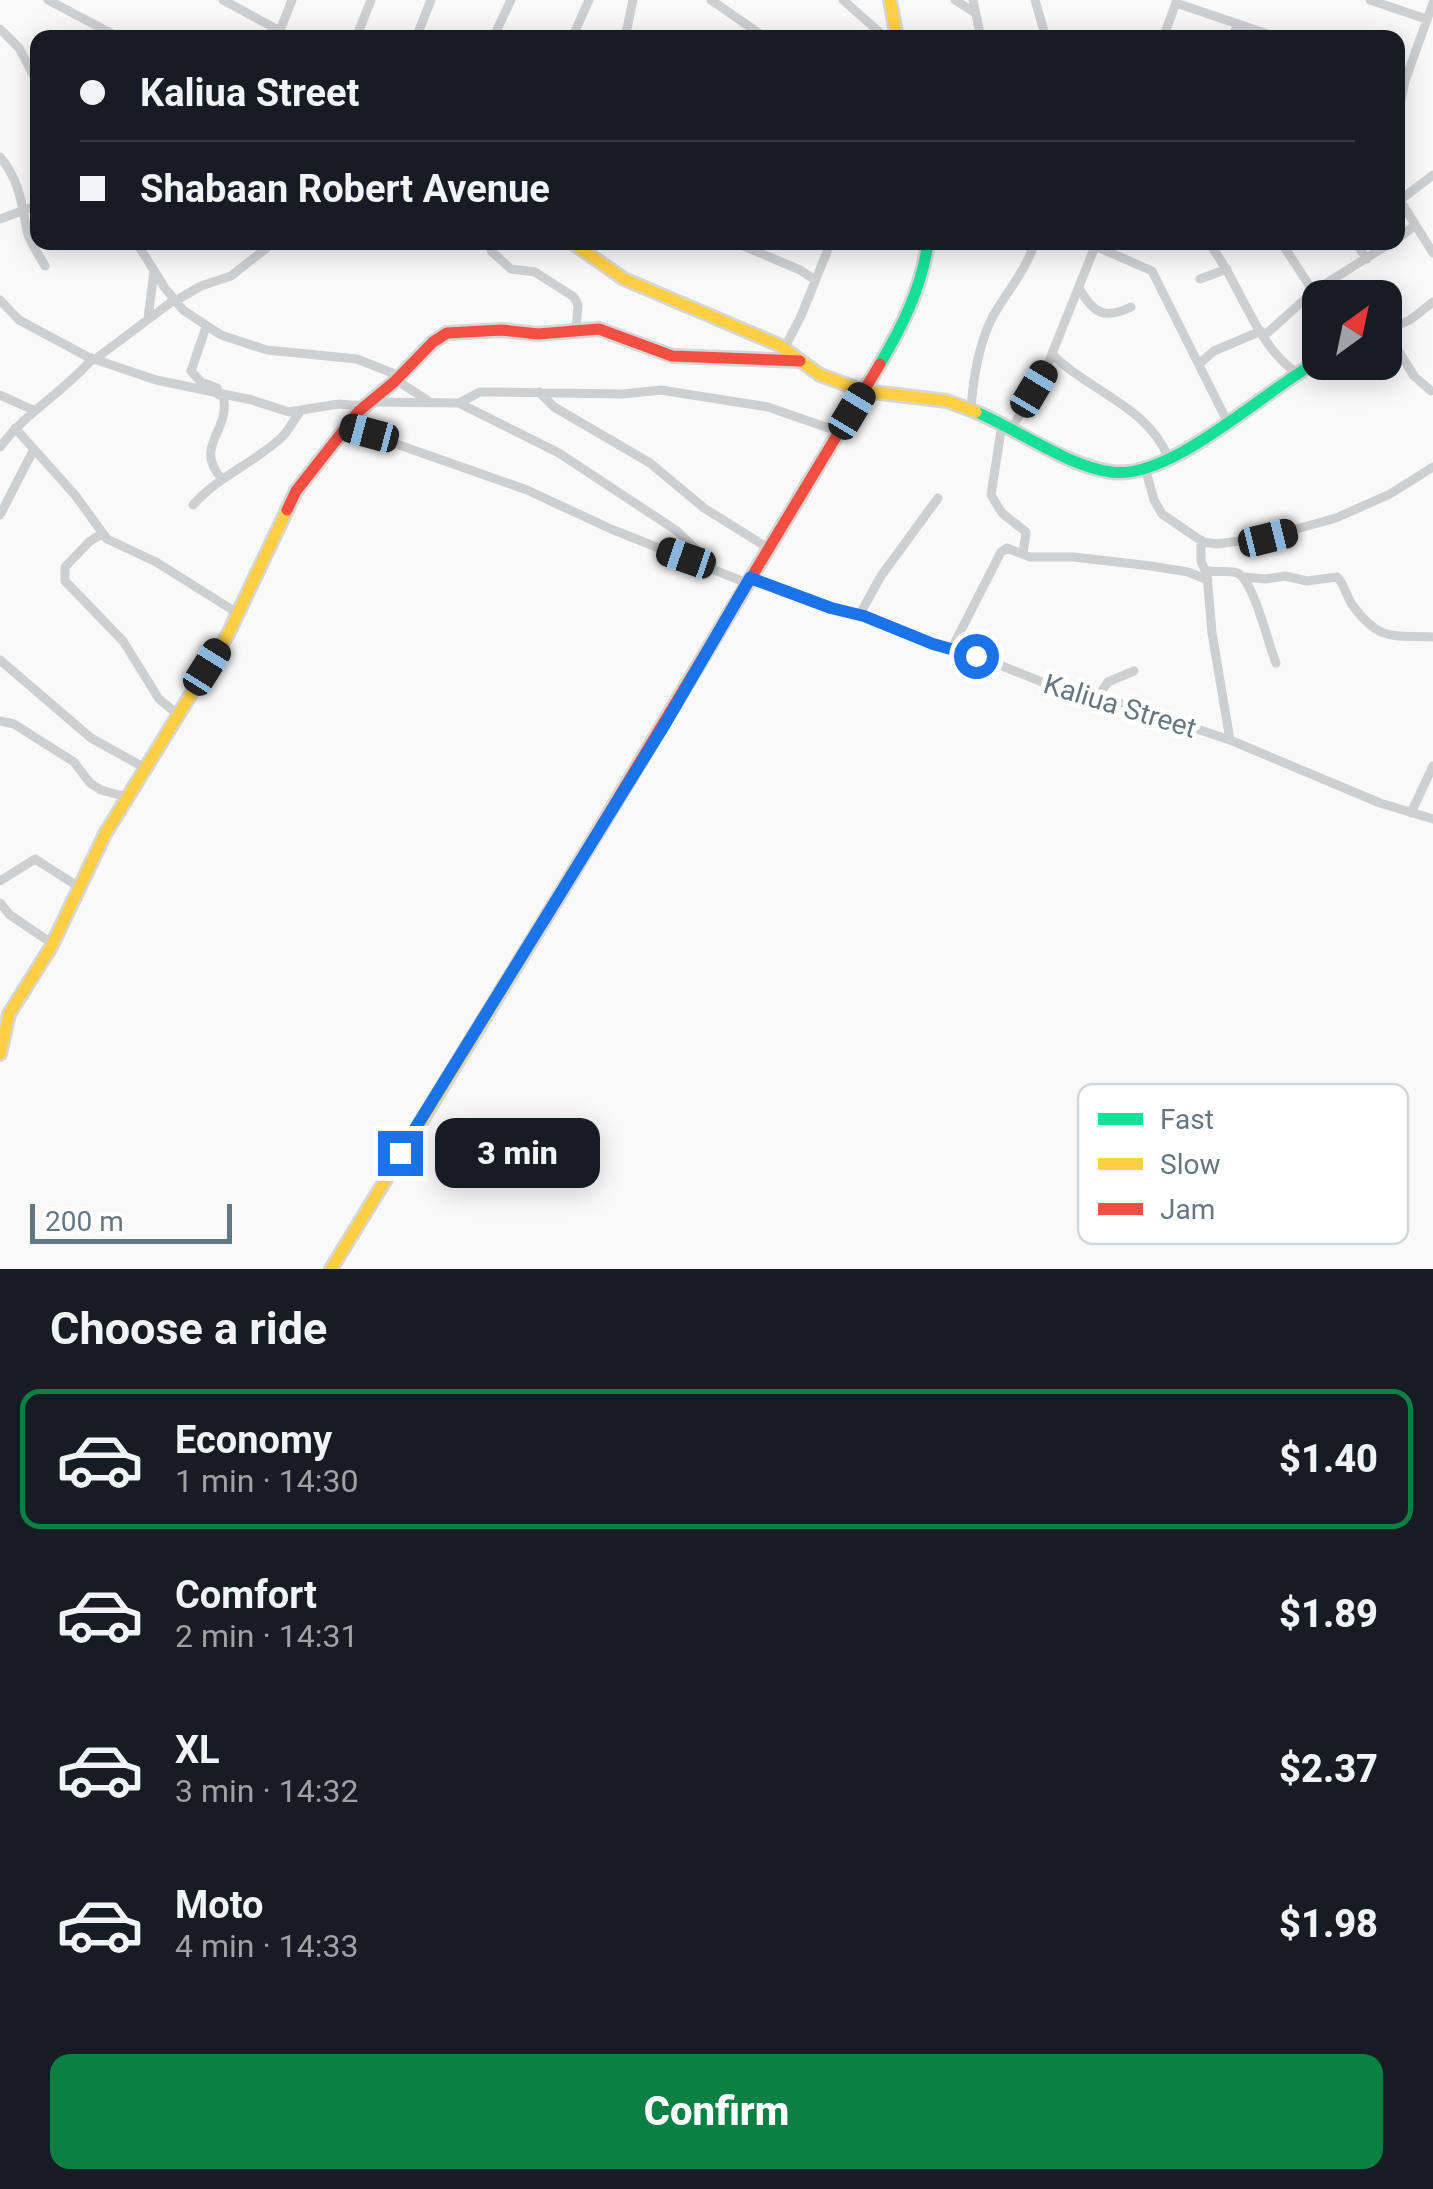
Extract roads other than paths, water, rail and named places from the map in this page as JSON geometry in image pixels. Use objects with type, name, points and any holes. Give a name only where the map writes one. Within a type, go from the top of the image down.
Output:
[{"type":"street","points":[[48,0],[105,30]]},
{"type":"street","points":[[223,0],[247,5],[274,30]]},
{"type":"street","points":[[280,30],[292,0]]},
{"type":"street","points":[[359,30],[371,0]]},
{"type":"street","points":[[419,30],[431,0]]},
{"type":"street","points":[[496,30],[511,0]]},
{"type":"street","points":[[576,30],[589,0]]},
{"type":"street","points":[[626,30],[633,0]]},
{"type":"street","points":[[711,0],[754,30]]},
{"type":"street","points":[[843,0],[877,30]]},
{"type":"street","points":[[890,0],[896,30]]},
{"type":"street","points":[[956,0],[974,12]]},
{"type":"street","points":[[973,0],[979,30]]},
{"type":"street","points":[[1036,0],[1044,30]]},
{"type":"street","points":[[1370,0],[1426,20]]},
{"type":"street","points":[[1166,30],[1176,2],[1254,30]]},
{"type":"street","points":[[1405,70],[1433,3]]},
{"type":"street","points":[[1236,30],[1239,25]]},
{"type":"street","points":[[0,29],[19,48],[30,69]]},
{"type":"street","points":[[0,157],[16,181],[30,236]]},
{"type":"street","points":[[1405,195],[1433,176]]},
{"type":"street","points":[[0,218],[30,208]]},
{"type":"street","points":[[1405,209],[1433,252]]},
{"type":"street","points":[[1405,232],[1414,225]]},
{"type":"street","points":[[37,250],[45,266]]},
{"type":"street","points":[[141,250],[175,300],[206,327],[267,350],[357,359],[398,378],[430,401]]},
{"type":"street","points":[[0,447],[33,410],[93,360],[175,300],[231,276],[264,250]]},
{"type":"street","points":[[491,250],[511,268],[535,272],[574,297],[578,305],[576,331]]},
{"type":"street","points":[[586,250],[624,278],[778,345],[820,374],[864,390],[947,401],[1101,470],[1127,474],[1146,471],[1302,369]]},
{"type":"street","points":[[753,250],[815,280]]},
{"type":"street","points":[[754,360],[778,345],[828,250]]},
{"type":"street","points":[[331,1269],[840,432],[916,298],[927,250]]},
{"type":"street","points":[[971,410],[974,374],[988,330],[1031,250]]},
{"type":"street","points":[[1023,554],[1026,532],[1002,513],[991,495],[1007,426],[1052,354],[1094,250]]},
{"type":"street","points":[[1108,250],[1152,271],[1230,418]]},
{"type":"street","points":[[1213,250],[1278,356],[1295,372]]},
{"type":"street","points":[[1286,250],[1306,280]]},
{"type":"street","points":[[1362,250],[1368,258]]},
{"type":"street","points":[[1333,280],[1380,250]]},
{"type":"street","points":[[1200,279],[1227,270]]},
{"type":"street","points":[[148,320],[154,271]]},
{"type":"street","points":[[1079,288],[1090,308],[1101,314],[1112,315],[1131,307]]},
{"type":"street","points":[[0,300],[18,320],[93,360],[221,396],[299,413],[326,405],[459,403],[559,454],[677,531],[716,570]]},
{"type":"street","points":[[1200,363],[1214,351],[1263,333],[1302,302]]},
{"type":"street","points":[[1402,324],[1433,302]]},
{"type":"street","points":[[206,327],[191,371],[194,378],[217,388],[226,408],[210,450],[212,468],[220,478]]},
{"type":"street","points":[[0,1054],[3,1018],[52,944],[127,797],[239,614],[296,492],[366,404],[433,342],[447,333],[607,331],[678,357],[800,361]]},
{"type":"street","points":[[1052,354],[1070,371],[1143,418],[1162,441],[1169,459]]},
{"type":"street","points":[[1402,357],[1432,391]]},
{"type":"street","points":[[459,403],[480,392],[623,394],[662,390],[768,408],[840,432]]},
{"type":"street","points":[[539,392],[554,406],[650,463],[704,508],[768,548]]},
{"type":"street","points":[[0,395],[33,410]]},
{"type":"street","points":[[194,505],[220,478],[241,469],[284,436],[299,413]]},
{"type":"street","points":[[15,428],[75,495],[101,534],[156,562],[239,614]]},
{"type":"street","name":"Kaliua Street","points":[[348,428],[527,490],[611,529],[716,570],[860,614],[1062,690],[1230,740],[1433,819]]},
{"type":"street","points":[[0,515],[34,449]]},
{"type":"street","points":[[1146,471],[1162,514],[1201,540],[1228,544],[1268,538],[1336,518],[1390,494],[1433,467]]},
{"type":"street","points":[[860,614],[938,498]]},
{"type":"street","points":[[101,534],[65,567],[65,582],[119,636],[159,699],[176,713]]},
{"type":"street","points":[[1201,540],[1230,740]]},
{"type":"street","points":[[952,648],[1002,552],[1009,548],[1030,558],[1074,557],[1143,564],[1208,580]]},
{"type":"street","points":[[1203,568],[1210,573],[1231,572],[1266,579],[1285,576],[1307,582],[1337,577],[1354,607],[1382,634],[1433,637]]},
{"type":"street","points":[[1244,577],[1276,663]]},
{"type":"street","points":[[0,660],[91,738],[145,768]]},
{"type":"street","points":[[1097,698],[1108,682],[1134,671]]},
{"type":"street","points":[[0,721],[14,724],[74,762],[102,790],[127,797]]},
{"type":"street","points":[[1411,813],[1433,766]]},
{"type":"street","points":[[0,881],[35,859],[79,887]]},
{"type":"street","points":[[0,903],[10,915],[52,944]]}]
